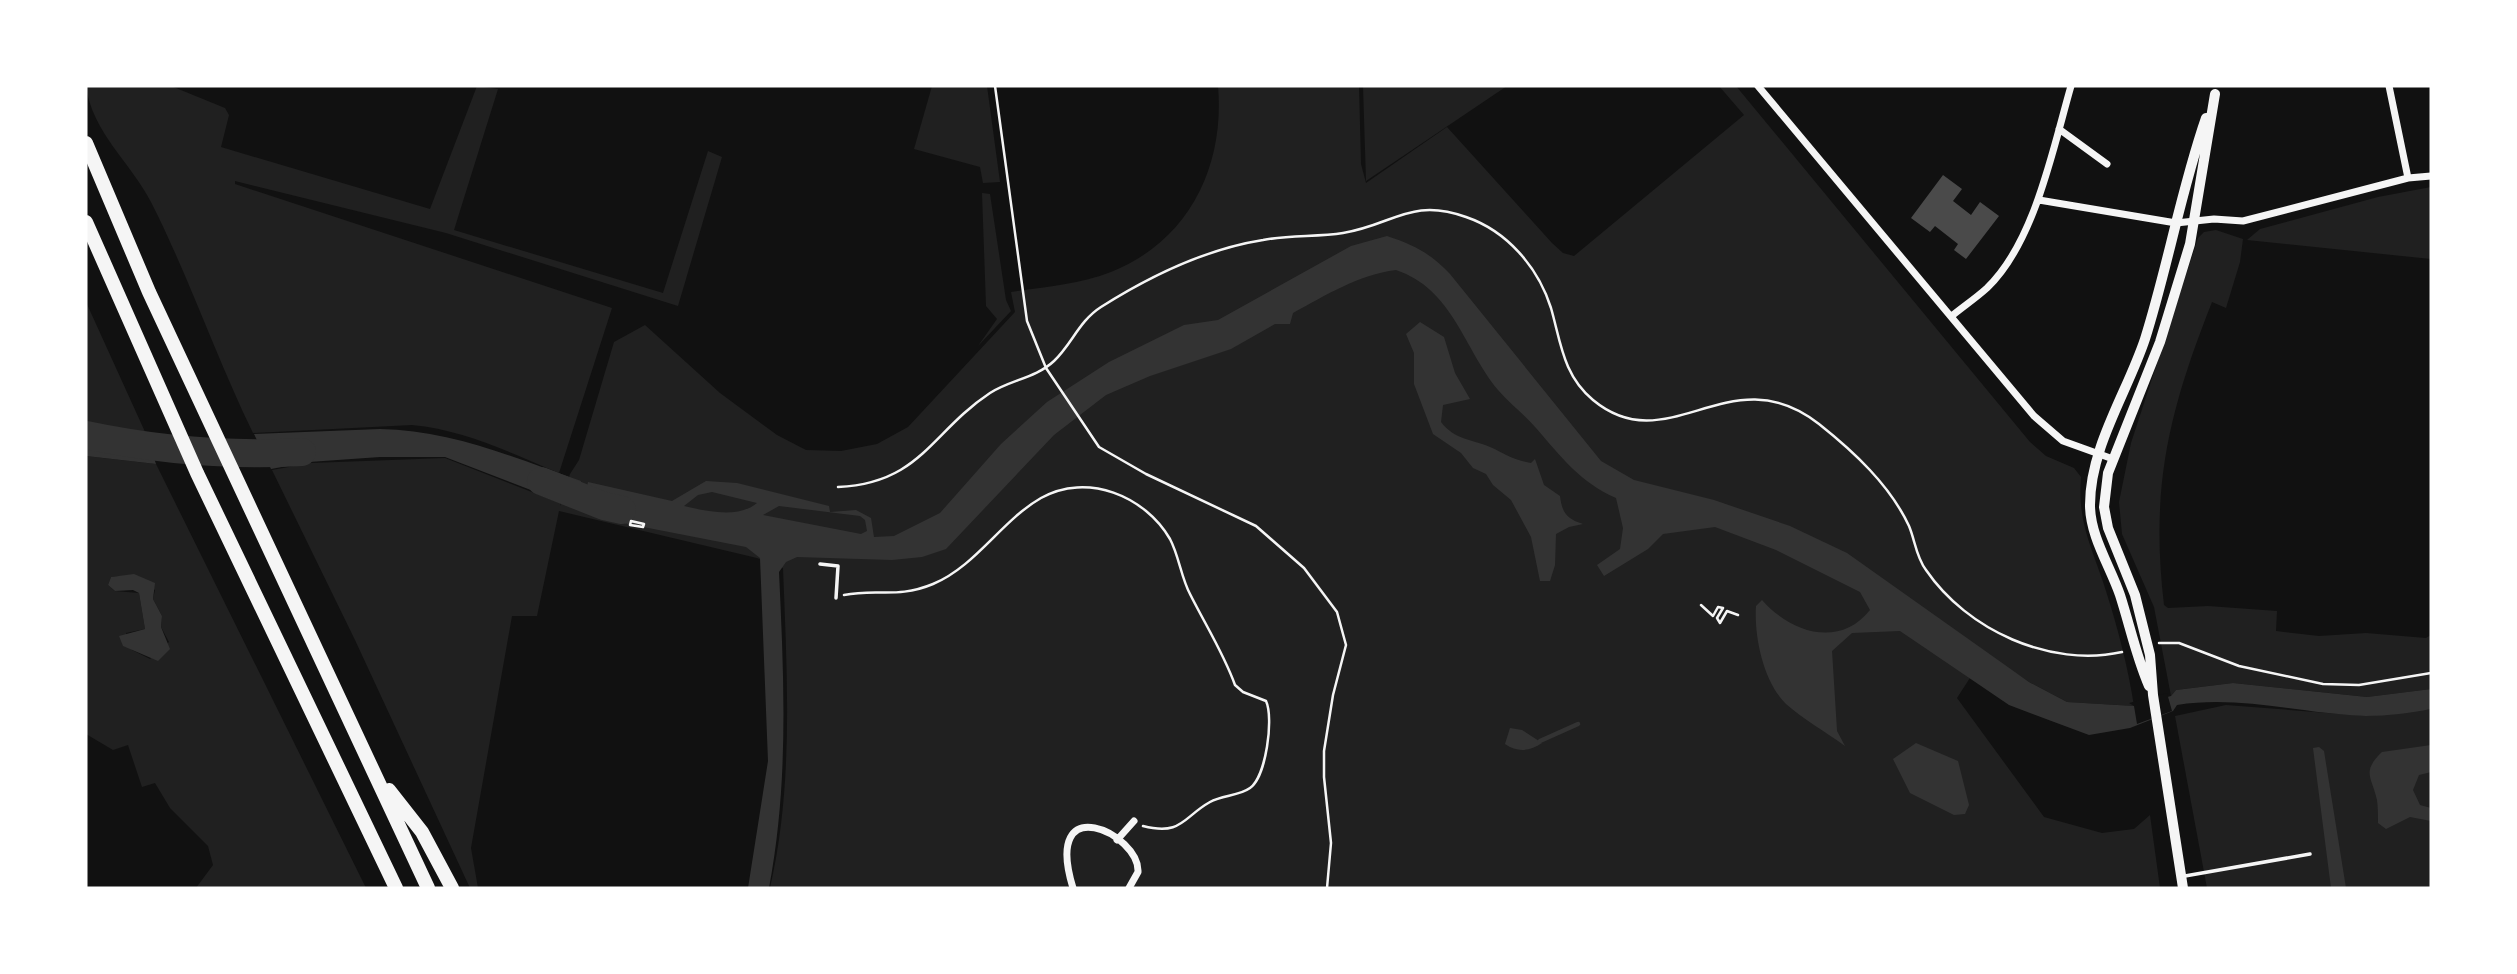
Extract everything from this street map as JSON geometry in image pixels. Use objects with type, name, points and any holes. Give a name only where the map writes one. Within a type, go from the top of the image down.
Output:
[{"type":"highway","points":[[86,143],[149,292],[429,888]]},
{"type":"highway","points":[[86,222],[197,472],[395,886]]},
{"type":"highway","points":[[372,769],[422,832],[452,888]]},
{"type":"main road","points":[[2182,883],[2156,717],[2148,646],[2135,595],[2105,517],[2105,496],[2113,459],[2165,327],[2196,221],[2216,90]]},
{"type":"main road","points":[[2153,695],[2134,649],[2120,596],[2091,518],[2091,489],[2099,455],[2145,338],[2193,157],[2216,90]]},
{"type":"street","points":[[1758,86],[1953,315],[2035,416],[2063,441],[2113,459]]},
{"type":"street","points":[[1953,315],[1989,287],[2018,244],[2039,200],[2071,86]]},
{"type":"street","points":[[2389,86],[2408,178]]},
{"type":"street","points":[[2059,129],[2107,164]]},
{"type":"street","points":[[2039,200],[2176,223],[2243,221],[2408,178],[2431,176]]},
{"type":"street","points":[[1117,840],[1134,821]]},
{"type":"street","points":[[1073,888],[1066,859],[1073,835],[1084,827],[1097,826],[1133,855],[1138,866],[1137,877],[1129,888]]},
{"type":"lane","points":[[820,564],[838,566],[836,598]]},
{"type":"lane","points":[[2182,883],[2310,853]]},
{"type":"path","points":[[995,86],[1027,321],[1046,368],[1058,387],[1095,443],[1110,456],[1234,514],[1261,531],[1304,568],[1337,612],[1346,645],[1332,703],[1325,751],[1325,789],[1331,843],[1327,888]]},
{"type":"path","points":[[838,487],[860,486],[883,480],[927,453],[967,412],[993,391],[1046,368],[1057,359],[1081,324],[1096,311],[1146,281],[1199,258],[1256,241],[1349,231],[1415,209],[1458,214],[1497,233],[1529,265],[1549,301],[1567,367],[1583,390],[1608,410],[1628,418],[1650,421],[1672,419],[1740,399],[1769,400],[1790,406],[1821,426],[1865,466],[1906,520],[1925,569],[1949,599],[1967,614],[2012,638],[2059,653],[2093,656],[2134,649]]},
{"type":"path","points":[[836,598],[858,592],[894,595],[934,584],[978,552],[1024,509],[1043,497],[1067,488],[1108,490],[1145,510],[1172,543],[1184,580],[1236,687],[1260,696],[1268,703],[1270,729],[1260,776],[1250,788],[1213,800],[1187,821],[1174,827],[1150,828],[1134,821]]},
{"type":"path","points":[[1702,604],[1713,616],[1718,607],[1723,608],[1717,618],[1720,622],[1727,611],[1738,615]]},
{"type":"path","points":[[2148,646],[2175,642],[2239,666],[2323,684],[2359,685],[2431,673]]},
{"type":"shaded area","points":[[86,86],[171,86],[225,108],[229,115],[221,147],[430,209],[477,86],[498,89],[454,230],[663,293],[708,151],[722,157],[678,306],[446,233],[235,181],[235,184],[612,308],[559,473],[469,437],[412,425],[253,433],[165,230],[143,188],[104,133],[90,103]]},
{"type":"shaded area","points":[[932,86],[987,86],[1000,182],[983,183],[980,167],[914,149]]},
{"type":"shaded area","points":[[1218,86],[1359,86],[1361,164],[1366,183],[1447,127],[1552,243],[1563,253],[1574,256],[1744,115],[1719,86],[1736,86],[2030,442],[2046,456],[2074,468],[2081,477],[2080,494],[2084,523],[2119,634],[2134,706],[2067,702],[2029,682],[1986,653],[1957,698],[2044,817],[2102,833],[2134,829],[2150,815],[2160,888],[770,888],[778,848],[786,769],[787,689],[783,568],[757,558],[559,511],[537,616],[512,616],[471,848],[478,888],[470,888],[355,640],[272,470],[311,463],[445,458],[560,503],[560,506],[570,474],[579,460],[614,342],[645,325],[720,393],[777,435],[806,450],[841,451],[877,444],[908,427],[1015,312],[1011,292],[1062,285],[1111,272],[1162,241],[1181,221],[1208,172],[1219,116]]},
{"type":"shaded area","points":[[1363,86],[1507,86],[1366,181]]},
{"type":"shaded area","points":[[2431,187],[2431,259],[2247,240],[2260,229],[2378,197]]},
{"type":"shaded area","points":[[982,193],[990,194],[1006,300],[1011,311],[978,346],[997,319],[986,306]]},
{"type":"shaded area","points":[[2216,230],[2243,239],[2240,262],[2226,308],[2212,302],[2174,415],[2162,486],[2160,523],[2164,605],[2168,608],[2208,606],[2277,611],[2276,631],[2319,636],[2366,633],[2426,638],[2431,635],[2431,689],[2367,697],[2233,683],[2176,690],[2171,696],[2154,607],[2122,534],[2119,502],[2131,443],[2198,238],[2204,232]]},
{"type":"shaded area","points":[[1387,236],[1414,246],[1436,260],[1601,461],[1634,480],[1714,500],[1790,526],[1847,553],[2029,682],[2067,702],[2134,706],[2171,696],[2176,690],[2233,683],[2367,697],[2431,689],[2431,709],[2366,716],[2225,702],[2201,703],[2177,705],[2173,711],[2130,728],[2089,735],[2009,705],[1900,631],[1852,633],[1832,651],[1837,731],[1845,746],[1793,710],[1771,683],[1759,644],[1756,606],[1762,600],[1786,621],[1800,628],[1830,632],[1858,622],[1870,610],[1860,592],[1776,550],[1715,527],[1663,534],[1648,549],[1604,576],[1597,565],[1620,549],[1623,528],[1616,498],[1592,485],[1563,459],[1532,423],[1498,390],[1456,322],[1431,291],[1396,270],[1369,276],[1330,293],[1293,313],[1290,324],[1275,324],[1231,349],[1150,376],[1106,395],[1054,435],[946,549],[922,557],[892,560],[797,557],[786,562],[779,572],[783,730],[780,809],[769,888],[748,888],[768,761],[760,558],[746,547],[628,524],[582,510],[588,482],[672,501],[706,481],[737,483],[829,506],[830,512],[856,510],[871,518],[874,537],[894,536],[940,513],[1001,444],[1047,402],[1109,362],[1184,325],[1218,320],[1351,246]],"holes":[[[712,492],[757,503],[741,511],[731,512],[684,506],[698,495]],[[779,506],[860,516],[865,520],[867,531],[861,534],[763,515]]]},
{"type":"shaded area","points":[[86,302],[146,434],[86,425]]},
{"type":"shaded area","points":[[1420,322],[1444,337],[1455,373],[1470,399],[1443,405],[1441,422],[1458,436],[1514,458],[1531,463],[1535,459],[1544,485],[1560,496],[1566,515],[1583,524],[1556,534],[1555,565],[1550,581],[1540,581],[1531,537],[1511,500],[1493,485],[1486,474],[1473,468],[1461,453],[1433,434],[1414,384],[1414,353],[1406,334]]},
{"type":"shaded area","points":[[86,425],[146,434],[156,464],[86,456]]},
{"type":"shaded area","points":[[380,429],[432,434],[457,440],[581,481],[575,507],[445,457],[380,457],[309,462],[271,469],[254,434]]},
{"type":"shaded area","points":[[86,456],[156,464],[366,888],[196,888],[213,865],[208,846],[170,808],[155,783],[142,787],[128,745],[113,750],[86,734]],"holes":[[[119,576],[155,590],[153,599],[162,616],[161,627],[169,642],[150,659],[132,650],[126,633],[145,629],[139,593],[115,591],[108,585],[111,577]]]},
{"type":"shaded area","points":[[134,574],[155,583],[153,599],[162,616],[161,627],[170,649],[158,661],[123,646],[119,636],[145,629],[139,593],[133,590],[115,591],[108,585],[111,577]]},
{"type":"shaded area","points":[[2226,705],[2366,716],[2431,709],[2431,888],[2207,888],[2175,716]]},
{"type":"shaded area","points":[[1510,728],[1522,730],[1542,743],[1524,750],[1510,747],[1505,744]]},
{"type":"shaded area","points":[[1916,743],[1958,761],[1969,805],[1965,814],[1954,815],[1910,793],[1893,759]]},
{"type":"shaded area","points":[[2431,745],[2431,772],[2419,775],[2413,790],[2420,805],[2431,808],[2431,821],[2410,817],[2386,829],[2378,823],[2377,800],[2370,775],[2372,765],[2382,752]]},
{"type":"shaded area","points":[[2319,747],[2324,751],[2346,888],[2331,888],[2313,748]]},
{"type":"pier","points":[[2167,693],[2172,711],[2137,724],[2134,706],[2129,703]]},
{"type":"building","points":[[1943,175],[1962,189],[1953,201],[1971,215],[1980,202],[1999,216],[1966,259],[1954,250],[1958,244],[1935,226],[1930,232],[1911,218]]},
{"type":"waterway","points":[[86,435],[193,451],[302,452]]},
{"type":"waterway","points":[[541,481],[604,506],[622,510]]},
{"type":"waterway","points":[[1540,741],[1578,724]]}]
